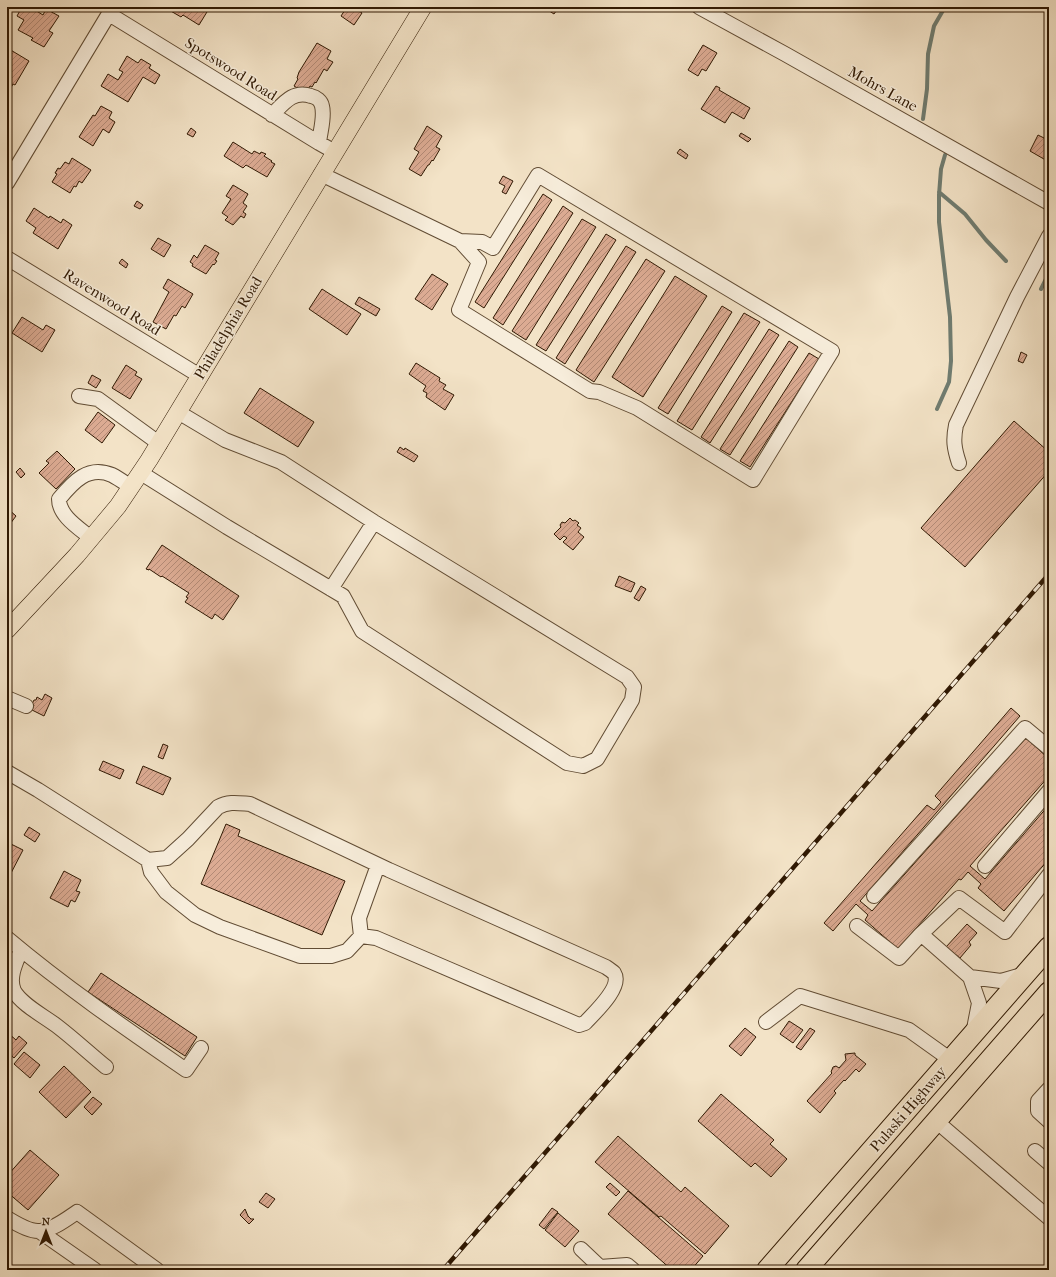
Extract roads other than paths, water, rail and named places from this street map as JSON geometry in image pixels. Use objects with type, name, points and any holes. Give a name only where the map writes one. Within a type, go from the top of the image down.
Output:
[{"type":"highway","name":"Pulaski Highway","points":[[767,1270],[1049,947]]},
{"type":"highway","name":"Pulaski Highway","points":[[806,1270],[1049,992]]},
{"type":"main road","name":"Philadelphia Road","points":[[7,630],[73,559],[118,506],[160,444],[321,174],[423,7]]},
{"type":"street","name":"Mohrs Lane","points":[[699,7],[1049,203]]},
{"type":"street","name":"Spotswood Road","points":[[111,10],[319,144],[335,152]]},
{"type":"street","points":[[7,183],[111,10]]},
{"type":"street","points":[[272,114],[294,95],[302,93],[313,96],[319,100],[322,106],[319,144]]},
{"type":"street","points":[[321,174],[460,241],[479,262],[459,310],[590,391],[599,392],[637,408],[753,480],[832,351],[538,175],[493,248],[482,242],[460,241]]},
{"type":"street","points":[[959,463],[954,450],[953,438],[956,425],[1017,297],[1049,236]]},
{"type":"street","name":"Ravenwood Road","points":[[7,258],[200,376]]},
{"type":"street","points":[[79,396],[98,399],[160,444]]},
{"type":"street","points":[[140,473],[343,596],[362,631],[567,763],[583,766],[597,759],[632,700],[634,687],[627,677],[374,522],[281,462],[225,440],[178,412]]},
{"type":"street","points":[[91,538],[64,514],[59,507],[59,498],[72,483],[84,475],[94,473],[103,473],[113,476],[130,487]]},
{"type":"street","points":[[331,589],[374,522]]},
{"type":"street","points":[[7,698],[26,706]]},
{"type":"street","points":[[874,896],[1025,728],[1049,748]]},
{"type":"street","points":[[7,772],[148,860],[167,858],[188,839],[218,807],[225,803],[233,802],[250,804],[383,867],[606,967],[614,973],[616,981],[614,990],[585,1023],[579,1025],[376,938],[361,936]]},
{"type":"street","points":[[985,866],[1049,791]]},
{"type":"street","points":[[148,860],[151,872],[166,892],[195,915],[220,927],[300,956],[331,956],[347,951],[361,936],[359,918],[383,867]]},
{"type":"street","points":[[857,926],[899,958],[958,898],[1005,932],[1049,875]]},
{"type":"street","points":[[921,934],[970,977],[979,1003],[973,1034]]},
{"type":"street","points":[[7,938],[84,999],[186,1070],[201,1048]]},
{"type":"street","points":[[26,954],[15,966],[12,979],[14,991],[22,1001],[57,1026],[106,1067]]},
{"type":"street","points":[[970,977],[1001,981],[1025,974]]},
{"type":"street","points":[[766,1022],[800,996],[909,1030],[951,1060]]},
{"type":"street","points":[[1049,1089],[1038,1102],[1038,1111],[1049,1121]]},
{"type":"street","points":[[936,1121],[1049,1218]]},
{"type":"street","points":[[1035,1151],[1049,1163]]},
{"type":"street","points":[[39,1231],[60,1224],[77,1212],[157,1270]]},
{"type":"street","points":[[7,1218],[15,1224],[39,1231],[95,1270]]},
{"type":"street","points":[[580,1249],[600,1266],[627,1265],[633,1270]]},
{"type":"waterway","points":[[923,119],[927,89],[928,54],[934,26],[945,7]]},
{"type":"waterway","points":[[937,409],[949,382],[951,361],[950,317],[939,222],[941,169],[945,155]]},
{"type":"waterway","points":[[939,192],[965,214],[986,240],[1006,261]]},
{"type":"waterway","points":[[1041,289],[1047,277]]},
{"type":"railway","points":[[443,1270],[1049,574]]}]
